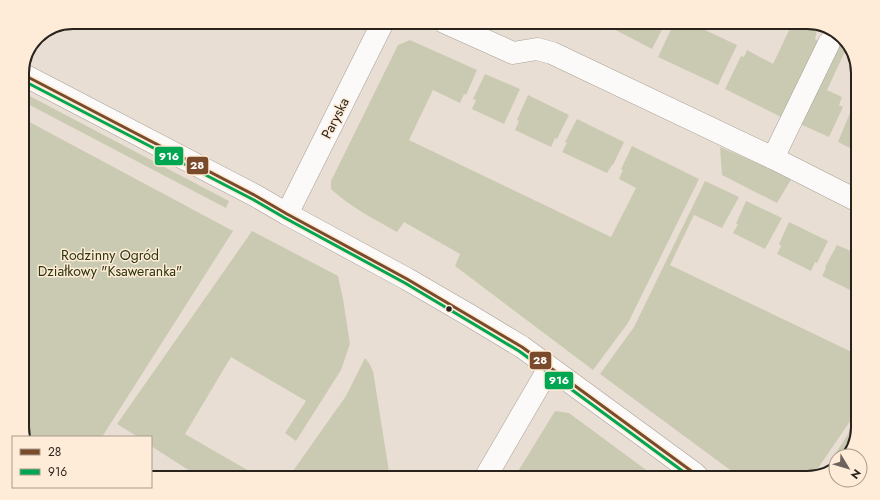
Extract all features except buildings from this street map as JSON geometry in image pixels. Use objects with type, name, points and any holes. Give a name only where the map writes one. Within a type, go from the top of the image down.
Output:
[{"type":"street","name":"Paryska","points":[[287,214],[380,29]]},
{"type":"street","points":[[460,29],[513,53],[537,49],[552,53],[773,158],[851,197]]},
{"type":"street","points":[[773,158],[829,43]]},
{"type":"street","points":[[29,78],[256,196],[469,315],[522,347],[691,471]]},
{"type":"street","points":[[489,471],[549,368]]},
{"type":"green space","points":[[614,29],[662,29],[652,49]]},
{"type":"green space","points":[[671,29],[703,29],[737,45],[718,85],[658,57]]},
{"type":"green space","points":[[790,29],[813,29],[817,31],[815,39],[820,42],[783,118],[725,89],[741,56],[744,57],[747,50],[773,64]]},
{"type":"green space","points":[[825,32],[834,38],[845,51],[827,90],[842,97],[839,105],[843,107],[829,137],[800,124]]},
{"type":"green space","points":[[410,40],[477,70],[466,95],[464,94],[460,103],[433,90],[409,140],[611,237],[636,188],[619,179],[623,170],[621,169],[632,146],[699,179],[628,323],[593,370],[455,266],[460,254],[404,222],[397,232],[354,207],[331,189],[331,181],[398,45]]},
{"type":"green space","points":[[485,74],[520,89],[504,124],[472,109],[476,100],[473,99]]},
{"type":"green space","points":[[528,95],[569,115],[557,139],[555,138],[551,147],[515,130],[519,121],[517,120]]},
{"type":"green space","points":[[29,96],[229,201],[226,208],[29,105]]},
{"type":"green space","points":[[851,110],[851,148],[838,142]]},
{"type":"green space","points":[[577,119],[624,142],[613,165],[607,173],[562,152],[567,143],[565,142]]},
{"type":"green space","name":"Rodzinny Ogród Działkowy \"Ksaweranka\"","points":[[29,122],[233,231],[103,436],[30,436],[29,430]]},
{"type":"green space","points":[[720,147],[792,178],[777,203],[722,175]]},
{"type":"green space","points":[[705,181],[739,197],[722,228],[694,215],[670,265],[851,352],[851,420],[832,448],[828,448],[828,454],[817,469],[813,471],[732,471],[600,374],[634,327]]},
{"type":"green space","points":[[746,201],[782,218],[765,249],[733,233],[738,224],[736,224]]},
{"type":"green space","points":[[789,222],[828,241],[817,263],[815,262],[811,271],[777,254],[781,246],[779,244]]},
{"type":"green space","points":[[252,231],[338,276],[350,344],[341,370],[296,441],[285,433],[306,401],[231,357],[185,434],[249,471],[190,471],[152,447],[152,436],[136,436],[117,424]]},
{"type":"green space","points":[[837,245],[851,251],[851,290],[822,276],[826,268],[825,267]]},
{"type":"green space","points":[[365,358],[373,371],[389,471],[293,471],[346,396]]},
{"type":"green space","points":[[555,411],[569,413],[648,471],[518,471]]},
{"type":"green space","points":[[851,430],[851,433],[846,448],[839,448]]},
{"type":"transit line","name":"28","points":[[29,78],[256,196],[407,279],[522,347],[691,471]]},
{"type":"transit line","name":"916","points":[[29,84],[254,200],[405,283],[519,351],[682,471]]}]
